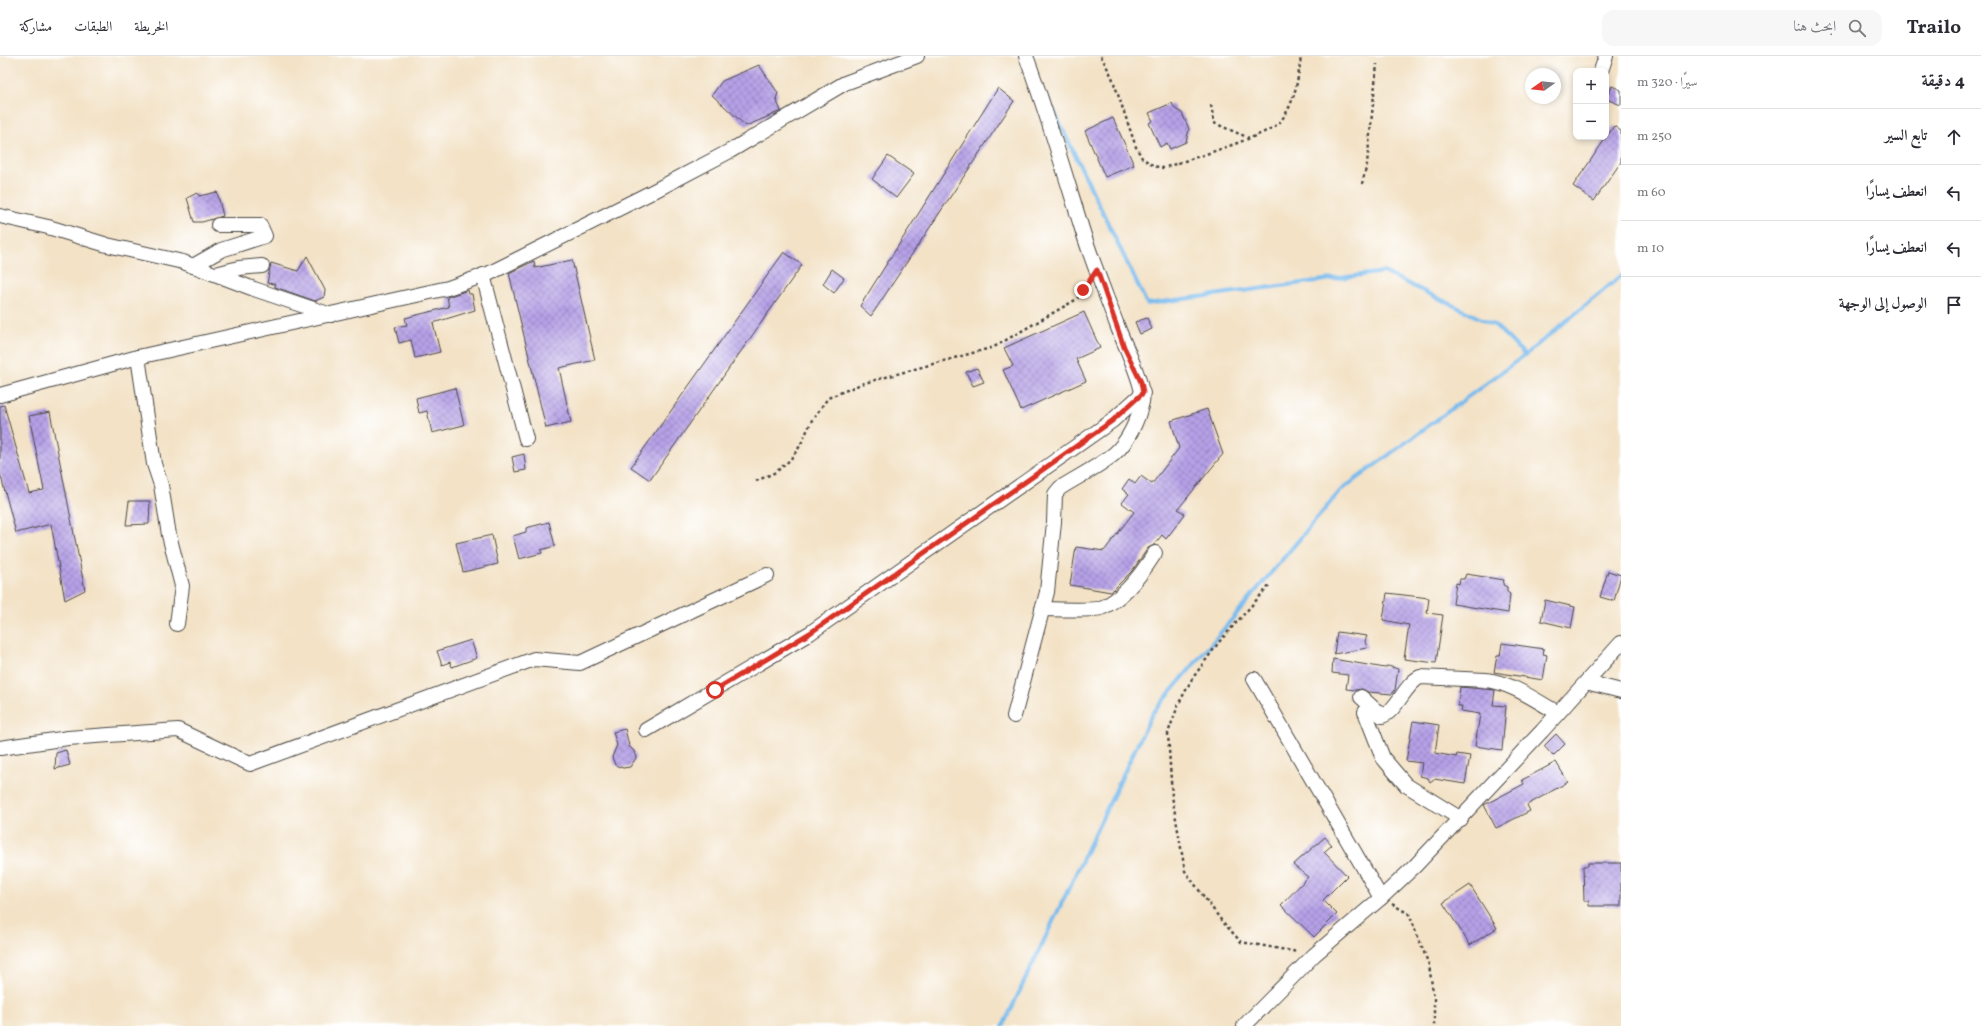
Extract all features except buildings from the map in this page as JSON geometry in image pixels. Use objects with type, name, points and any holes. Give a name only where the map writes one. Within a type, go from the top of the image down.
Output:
[{"type":"street","points":[[0,395],[138,357],[448,288],[483,275],[652,192],[730,151],[845,83],[917,56]]},
{"type":"street","points":[[1014,716],[1047,592],[1054,522],[1055,494],[1060,488],[1114,454],[1128,437],[1143,401],[1141,382],[1124,347],[1082,230],[1046,111],[1026,56]]},
{"type":"street","points":[[1602,68],[1606,56]]},
{"type":"street","points":[[0,216],[107,245],[183,262],[331,315]]},
{"type":"street","points":[[194,266],[221,250],[265,236],[260,225],[218,225]]},
{"type":"street","points":[[216,274],[239,268],[262,266]]},
{"type":"street","points":[[483,275],[526,439]]},
{"type":"street","points":[[138,357],[154,464],[161,485],[169,535],[182,586],[177,624]]},
{"type":"street","points":[[646,730],[810,633],[1112,421],[1143,393]]},
{"type":"street","points":[[1042,609],[1100,609],[1120,595],[1140,576],[1155,553]]},
{"type":"street","points":[[0,748],[68,738],[178,730],[250,764],[534,659],[580,663],[767,575]]},
{"type":"street","points":[[1244,1026],[1314,955],[1381,898],[1461,818],[1621,643]]},
{"type":"street","points":[[1361,697],[1382,716],[1388,712],[1412,682],[1420,677],[1486,680],[1495,681],[1512,688],[1558,713]]},
{"type":"street","points":[[1254,679],[1381,898]]},
{"type":"street","points":[[1586,682],[1621,691]]},
{"type":"street","points":[[1365,712],[1383,758],[1406,785],[1461,818]]},
{"type":"path","points":[[1101,56],[1112,77],[1136,147],[1142,158],[1154,166],[1163,168],[1250,138],[1279,123],[1296,94],[1301,56]]},
{"type":"path","points":[[1362,184],[1367,164],[1377,64]]},
{"type":"path","points":[[1210,105],[1214,123],[1250,138]]},
{"type":"path","points":[[756,481],[776,472],[790,460],[800,446],[812,420],[828,398],[861,384],[897,376],[994,347],[1077,300],[1097,270]]},
{"type":"path","points":[[1269,586],[1219,642],[1192,679],[1179,703],[1168,733],[1172,796],[1185,871],[1221,920],[1241,942],[1314,955]]},
{"type":"path","points":[[1381,898],[1409,914],[1429,965],[1434,999],[1434,1026]]},
{"type":"waterway","points":[[1048,99],[1147,304],[1384,272],[1496,326],[1525,355]]},
{"type":"waterway","points":[[1003,1026],[1152,714],[1341,490],[1525,355],[1621,276]]},
{"type":"route","points":[[715,690],[810,633],[1112,421],[1143,393],[1141,382],[1124,347],[1097,270],[1083,290]]}]
